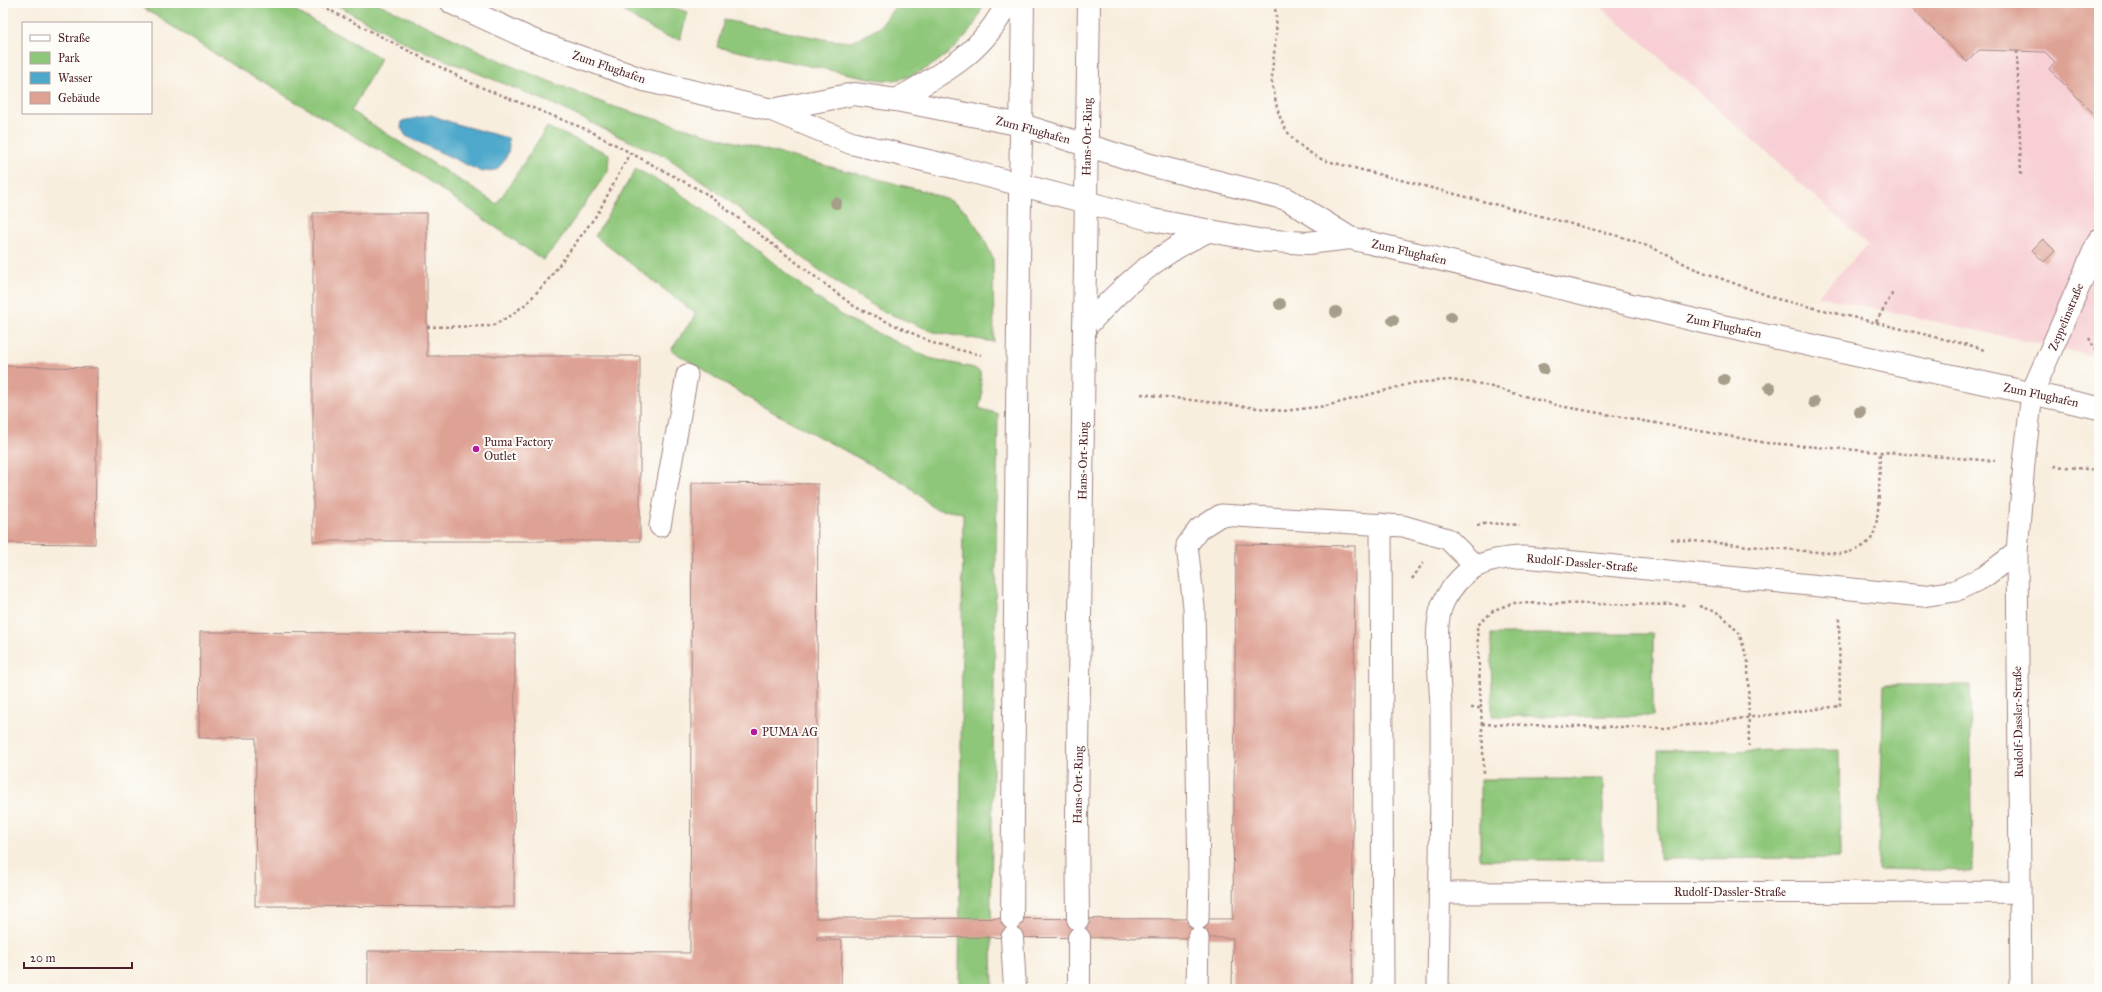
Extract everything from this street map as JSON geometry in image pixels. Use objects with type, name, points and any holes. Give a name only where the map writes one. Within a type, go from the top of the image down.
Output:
[{"type":"street","name":"Zum Flughafen","points":[[452,3],[530,39],[644,80],[772,110],[851,143],[1021,185],[1153,220],[1208,231],[1258,240],[1308,243],[1350,238]]},
{"type":"street","points":[[896,100],[958,62],[983,42],[999,19],[1007,3]]},
{"type":"street","points":[[1015,989],[1012,928],[1023,3]]},
{"type":"street","name":"Hans-Ort-Ring","points":[[1079,989],[1077,816],[1089,3]]},
{"type":"street","name":"Zum Flughafen","points":[[772,110],[854,94],[896,100],[1022,125],[1150,165],[1287,199],[1350,238],[1699,321],[2099,408]]},
{"type":"street","points":[[1084,329],[1110,300],[1159,258],[1189,240],[1208,231]]},
{"type":"street","name":"Zeppelinstraße","points":[[2032,393],[2099,240]]},
{"type":"lane","points":[[660,526],[688,375]]},
{"type":"lane","name":"Rudolf-Dassler-Straße","points":[[2021,989],[2017,552],[2024,463],[2032,393]]},
{"type":"lane","points":[[1197,989],[1199,874],[1194,608],[1187,545],[1198,529],[1222,515],[1381,524],[1403,526],[1448,540],[1475,566]]},
{"type":"lane","points":[[1381,524],[1383,989]]},
{"type":"lane","name":"Rudolf-Dassler-Straße","points":[[1438,989],[1441,708],[1438,630],[1444,602],[1457,582],[1475,566],[1500,557],[1524,557],[1923,596],[1955,591],[1984,577],[2017,552]]},
{"type":"lane","name":"Rudolf-Dassler-Straße","points":[[1439,893],[2020,892]]},
{"type":"path","points":[[316,3],[473,84],[588,130],[705,193],[855,307],[938,345],[981,355]]},
{"type":"path","points":[[1274,3],[1278,38],[1272,78],[1279,116],[1289,136],[1304,150],[1323,160],[1626,238],[1655,249],[1695,269],[1777,299],[1981,348],[1986,353]]},
{"type":"path","points":[[2017,51],[2021,174]]},
{"type":"path","points":[[427,328],[492,326],[510,316],[527,303],[548,280],[598,213],[630,153]]},
{"type":"path","points":[[1876,322],[1894,291]]},
{"type":"path","points":[[1141,394],[1283,411],[1326,406],[1413,383],[1450,380],[1481,384],[1560,406],[1767,443],[2099,470]]},
{"type":"path","points":[[1668,539],[1840,554],[1856,550],[1871,539],[1876,524],[1880,452]]},
{"type":"path","points":[[1410,582],[1428,556],[1454,534],[1488,522],[1527,526]]},
{"type":"path","points":[[1482,724],[1665,728],[1840,706],[1840,554]]},
{"type":"path","points":[[1481,708],[1477,626],[1494,610],[1513,603],[1689,605]]},
{"type":"path","points":[[1697,605],[1721,614],[1739,633],[1748,661],[1750,717],[1749,746]]},
{"type":"shaded area","points":[[1596,3],[2099,3],[2099,357],[1817,296],[1868,245],[1711,102]]},
{"type":"green space","points":[[136,3],[284,3],[306,17],[381,58],[351,111],[497,204],[547,127],[609,154],[608,171],[556,245],[543,260],[410,168],[234,66]]},
{"type":"green space","points":[[333,3],[377,3],[514,67],[611,106],[731,141],[928,192],[951,201],[966,211],[983,236],[993,259],[994,342],[934,332],[880,310],[827,276],[708,185],[665,156],[622,138],[551,103],[411,46]]},
{"type":"green space","points":[[613,3],[658,3],[688,12],[680,39],[665,36],[639,22]]},
{"type":"green space","points":[[898,3],[983,3],[979,15],[972,27],[952,50],[941,59],[916,74],[899,79],[874,79],[717,47],[724,20],[829,40],[851,42],[879,28]]},
{"type":"green space","points":[[636,169],[674,189],[759,251],[814,296],[846,318],[929,358],[974,368],[980,372],[982,395],[979,408],[998,414],[991,904],[993,989],[959,989],[963,513],[935,509],[905,483],[758,404],[671,350],[696,314],[595,236]]},
{"type":"green space","points":[[1491,634],[1653,634],[1653,716],[1492,716]]},
{"type":"green space","points":[[1884,685],[1970,685],[1973,871],[1878,869]]},
{"type":"green space","points":[[1839,750],[1840,858],[1659,859],[1658,751]]},
{"type":"green space","points":[[1480,779],[1603,779],[1603,860],[1480,860]]},
{"type":"water","points":[[431,115],[456,124],[508,138],[509,148],[503,163],[496,170],[482,172],[406,136],[401,128],[402,121]]},
{"type":"building","points":[[1299,3],[1313,3],[1300,7]]},
{"type":"building","points":[[1906,3],[2099,3],[2099,119],[2049,69],[2055,62],[2045,52],[1979,50],[1967,62]]},
{"type":"building","name":"Puma Factory Outlet","points":[[313,213],[427,213],[427,356],[640,356],[640,541],[313,541]]},
{"type":"building","points":[[2043,239],[2055,251],[2044,262],[2032,250]]},
{"type":"building","points":[[3,366],[97,368],[95,544],[3,543]]},
{"type":"building","points":[[692,483],[818,484],[816,918],[1233,919],[1236,544],[1355,546],[1352,989],[1232,989],[1233,938],[817,937],[817,940],[842,940],[841,989],[368,989],[368,951],[690,953]]},
{"type":"building","points":[[200,632],[515,634],[514,907],[255,906],[256,738],[199,738]]},
{"type":"place","name":"Puma Factory Outlet","points":[[476,449]]},
{"type":"place","name":"PUMA AG","points":[[754,732]]}]
